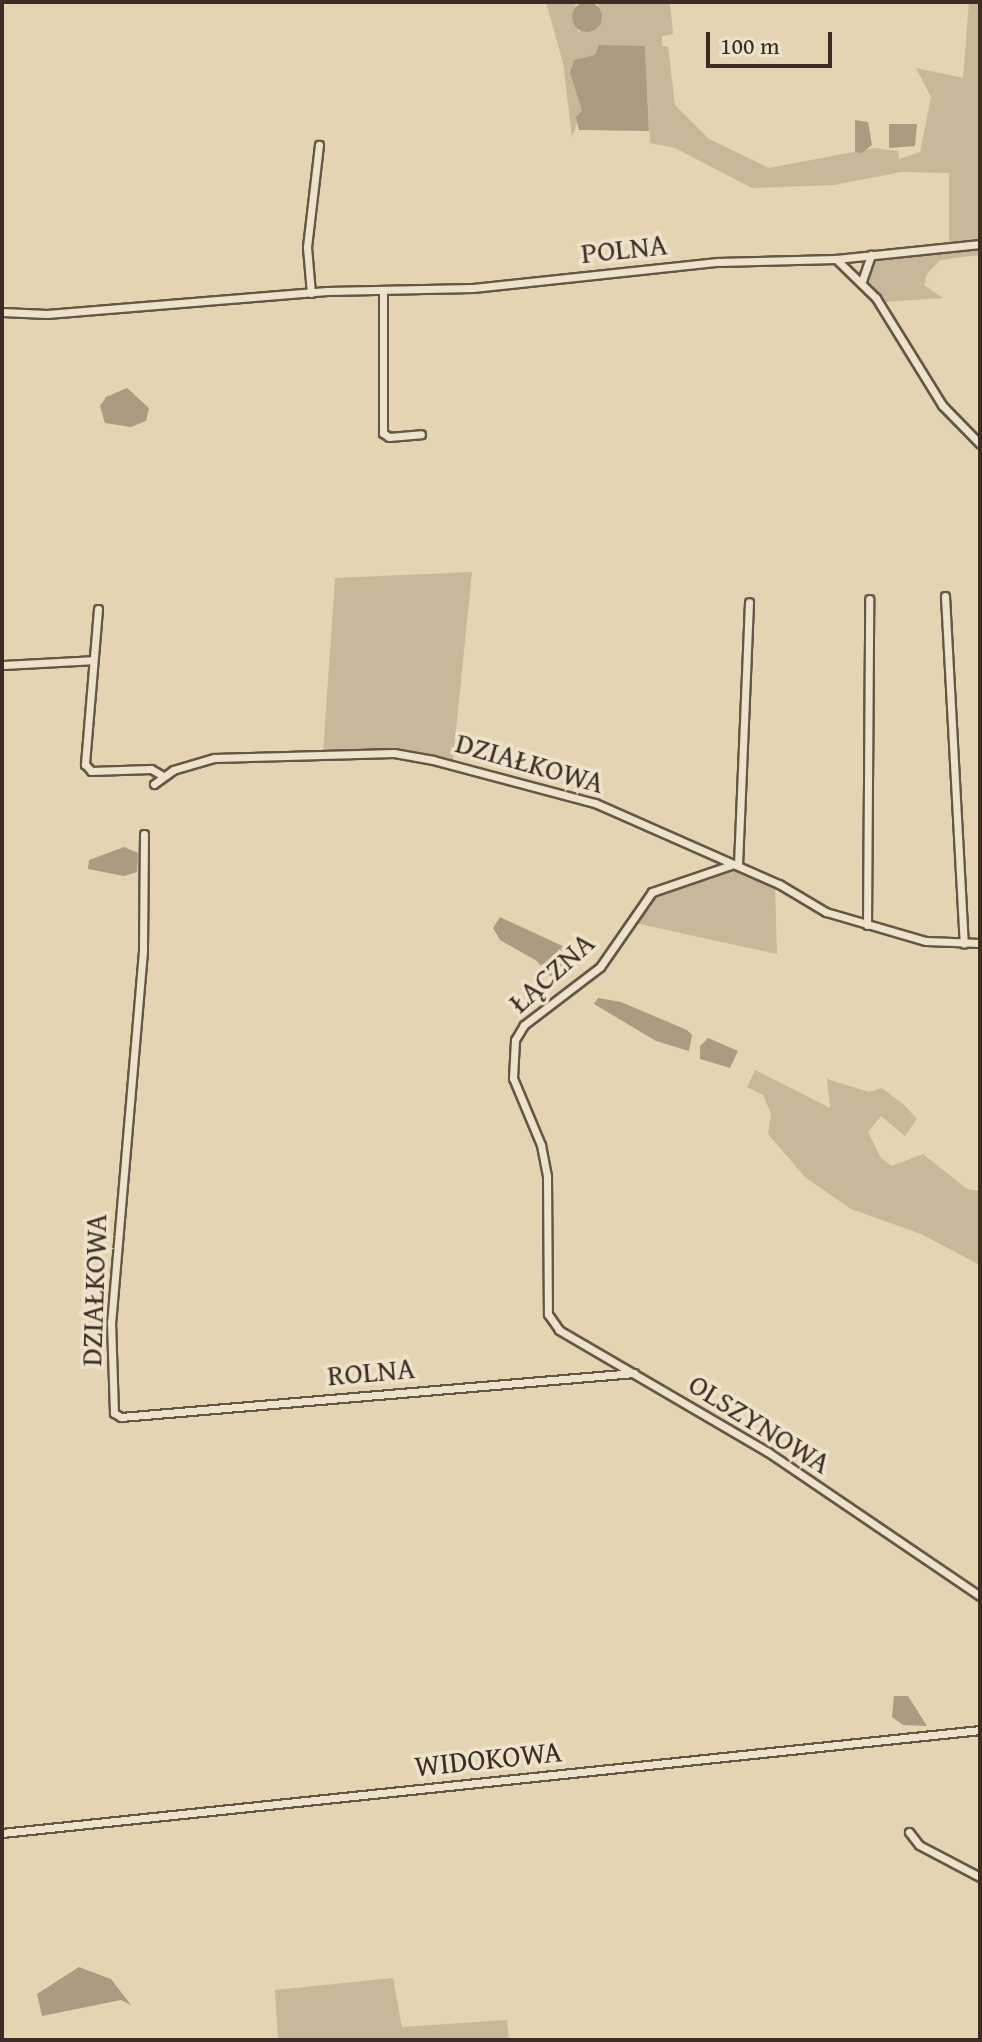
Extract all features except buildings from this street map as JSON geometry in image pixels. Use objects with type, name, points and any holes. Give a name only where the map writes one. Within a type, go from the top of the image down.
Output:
[{"type":"street","points":[[311,293],[307,247],[319,145]]},
{"type":"street","name":"POLNA","points":[[2,312],[47,314],[311,293],[473,288],[718,262],[836,259],[980,244]]},
{"type":"street","points":[[862,281],[871,255]]},
{"type":"street","points":[[836,259],[862,281],[942,405],[980,444]]},
{"type":"street","points":[[383,290],[383,433],[389,437],[421,434]]},
{"type":"street","points":[[969,435],[980,432]]},
{"type":"street","points":[[945,596],[966,943]]},
{"type":"street","points":[[867,925],[869,599]]},
{"type":"street","points":[[736,865],[749,602]]},
{"type":"street","points":[[98,609],[85,764],[91,771],[151,769],[163,776]]},
{"type":"street","points":[[2,665],[93,660]]},
{"type":"street","name":"DZIAŁKOWA","points":[[154,784],[163,776],[214,758],[414,756],[570,794],[736,865],[826,912],[926,941],[980,943]]},
{"type":"street","name":"DZIAŁKOWA","points":[[114,1413],[111,1322],[143,951],[144,834]]},
{"type":"street","name":"ŁĄCZNA","points":[[551,1321],[547,1176],[513,1078],[515,1040],[524,1025],[600,967],[652,892],[736,865]]},
{"type":"street","name":"OLSZYNOWA","points":[[551,1321],[798,1472],[980,1596]]},
{"type":"street","name":"ROLNA","points":[[114,1413],[121,1417],[634,1373]]},
{"type":"street","name":"WIDOKOWA","points":[[2,1833],[980,1730]]},
{"type":"street","points":[[909,1832],[919,1845],[980,1877]]},
{"type":"shaded area","points":[[546,2],[575,2],[578,32],[602,20],[597,2],[670,2],[673,34],[662,36],[662,46],[668,47],[675,105],[709,139],[769,168],[875,148],[898,151],[899,159],[920,152],[931,97],[916,68],[963,78],[969,2],[980,2],[980,240],[949,243],[949,173],[901,172],[834,185],[752,188],[675,148],[650,143],[645,46],[595,55],[570,73],[582,111],[572,137],[563,63]]},
{"type":"shaded area","points":[[587,2],[598,6],[602,17],[598,28],[587,32],[576,28],[572,17],[576,6]]},
{"type":"shaded area","points":[[599,45],[645,46],[649,131],[579,130],[576,117],[582,111],[570,73],[574,60],[595,55]]},
{"type":"shaded area","points":[[855,120],[868,122],[872,145],[862,153],[855,152]]},
{"type":"shaded area","points":[[889,124],[917,124],[915,146],[889,148]]},
{"type":"shaded area","points":[[980,248],[980,255],[940,260],[927,274],[924,285],[943,298],[883,302],[869,283],[875,258]]},
{"type":"shaded area","points":[[127,388],[149,408],[146,421],[131,427],[105,423],[100,406],[106,397]]},
{"type":"shaded area","points":[[472,572],[453,760],[400,748],[323,753],[335,578]]},
{"type":"shaded area","points":[[124,847],[138,853],[137,872],[124,876],[88,869],[89,860]]},
{"type":"shaded area","points":[[734,868],[775,888],[777,954],[635,923],[654,895]]},
{"type":"shaded area","points":[[500,917],[569,949],[574,970],[555,978],[547,974],[537,961],[500,940],[493,928]]},
{"type":"shaded area","points":[[598,998],[621,1002],[687,1030],[692,1035],[689,1051],[656,1041],[594,1004]]},
{"type":"shaded area","points":[[708,1038],[738,1051],[730,1068],[700,1059],[700,1046]]},
{"type":"shaded area","points":[[755,1070],[830,1108],[827,1079],[869,1092],[882,1088],[904,1105],[917,1119],[905,1136],[881,1116],[868,1132],[881,1158],[892,1166],[923,1154],[967,1189],[980,1191],[978,1264],[921,1234],[851,1209],[805,1177],[768,1134],[771,1114],[763,1095],[747,1087]]},
{"type":"shaded area","points":[[894,1696],[908,1696],[927,1726],[903,1725],[892,1717]]},
{"type":"shaded area","points":[[79,1967],[111,1979],[131,2005],[121,2000],[42,2016],[37,1994]]},
{"type":"shaded area","points":[[393,1978],[402,2027],[507,2020],[509,2040],[278,2040],[275,1990]]}]
